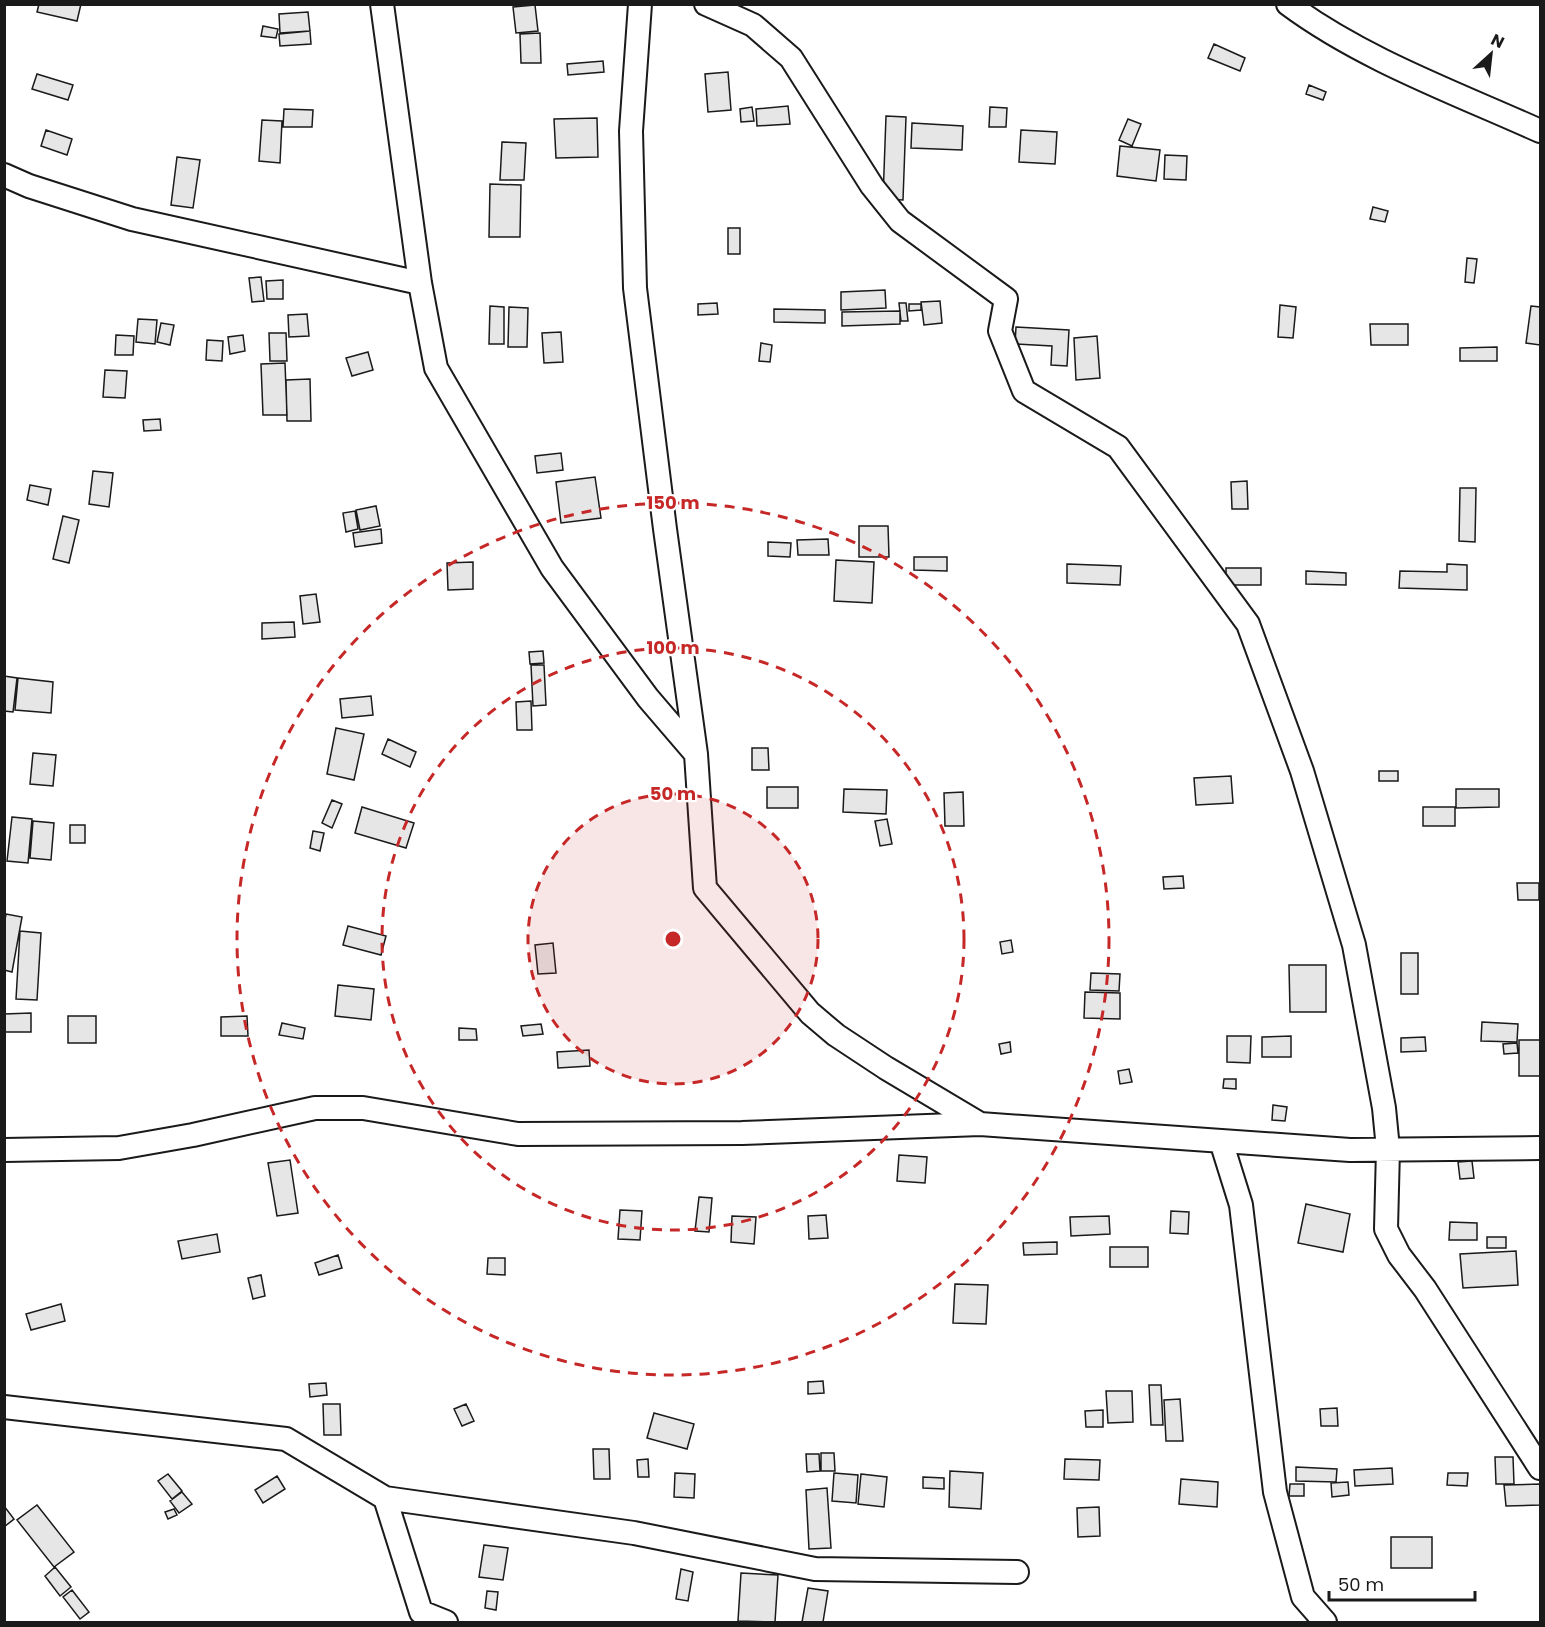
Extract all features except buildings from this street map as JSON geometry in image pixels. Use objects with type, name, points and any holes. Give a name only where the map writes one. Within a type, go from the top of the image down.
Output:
[{"type":"street","points":[[382,4],[420,283],[436,368],[546,558],[648,698],[696,754]]},
{"type":"street","points":[[640,4],[631,132],[635,288],[664,529],[696,754],[705,888],[810,1013],[836,1035],[886,1068],[980,1124]]},
{"type":"street","points":[[706,4],[753,25],[791,58],[872,186],[900,220],[1006,299],[1000,331],[1024,391],[1118,447],[1248,624],[1302,771],[1354,945],[1384,1108],[1388,1149],[1386,1229],[1399,1255],[1425,1289],[1540,1468]]},
{"type":"street","points":[[1288,4],[1316,26],[1406,71],[1540,131]]},
{"type":"street","points":[[4,175],[29,186],[132,219],[420,283]]},
{"type":"street","points":[[4,1150],[119,1148],[192,1135],[315,1108],[363,1108],[518,1134],[742,1133],[980,1124],[1350,1150],[1540,1148]]},
{"type":"street","points":[[1221,1141],[1241,1205],[1275,1492],[1303,1597],[1325,1623]]},
{"type":"street","points":[[4,1407],[286,1439],[385,1498],[634,1533],[815,1569],[1017,1572]]},
{"type":"street","points":[[385,1498],[421,1612],[446,1623]]}]
